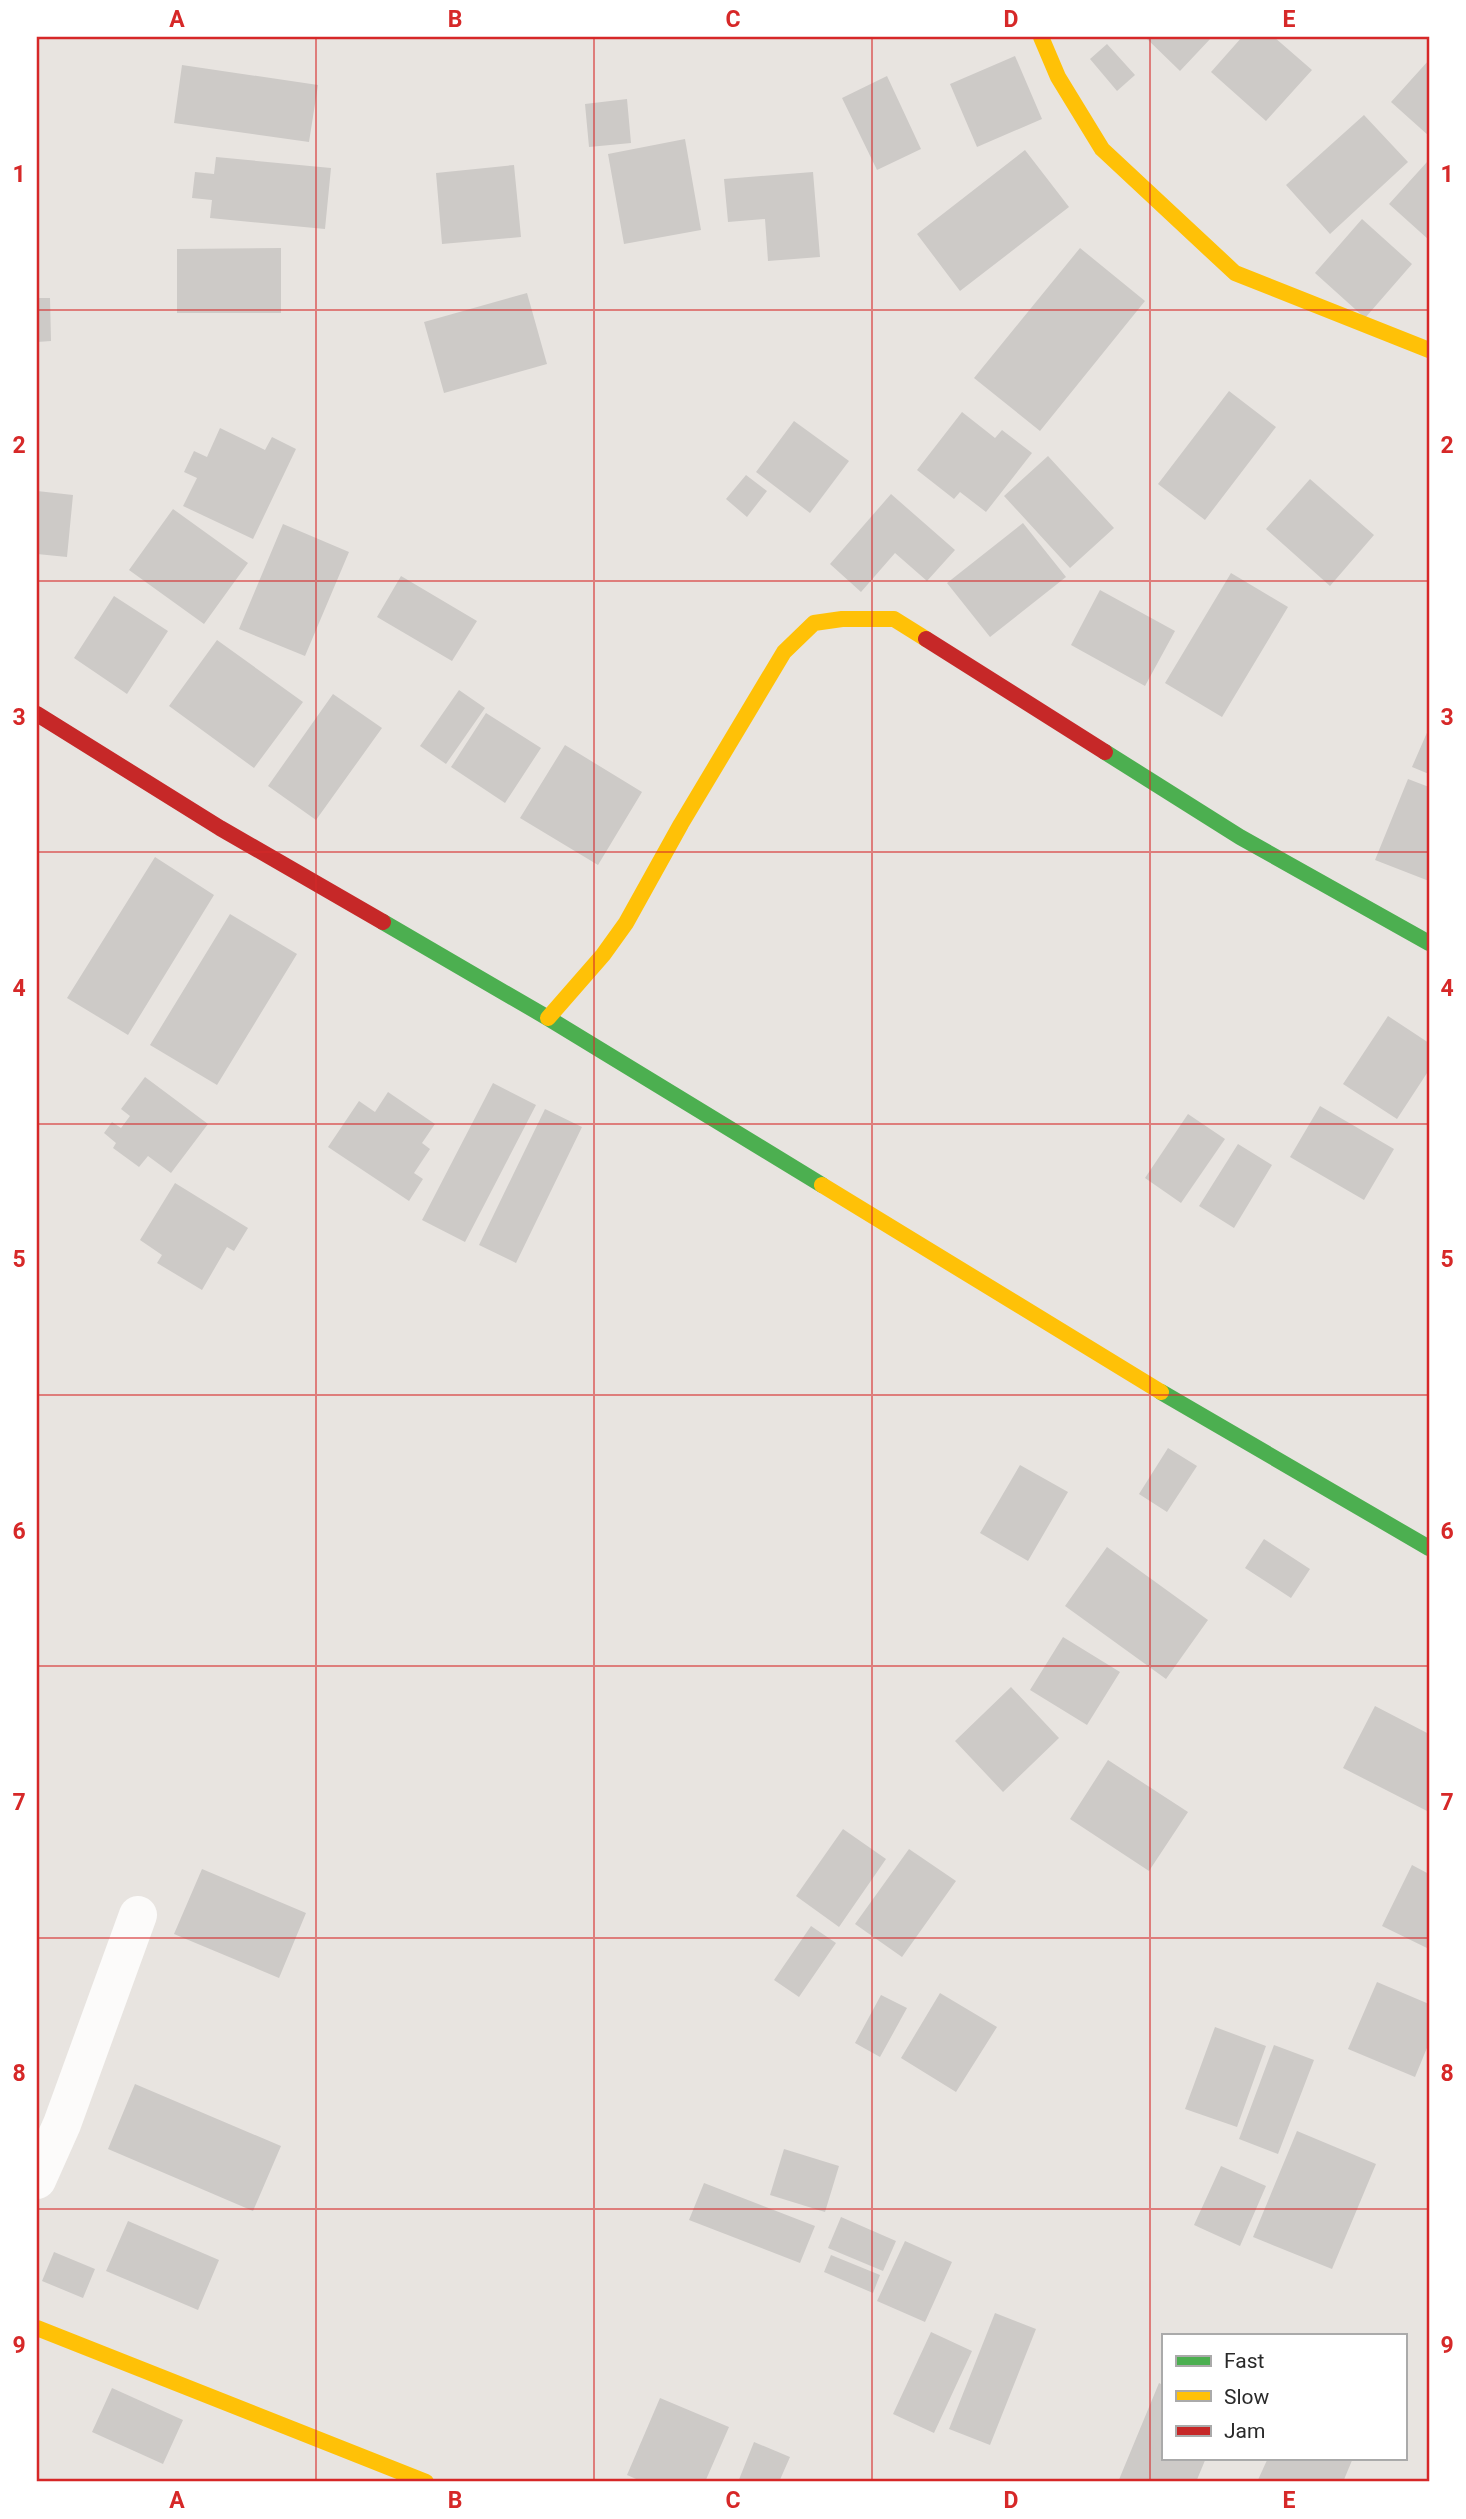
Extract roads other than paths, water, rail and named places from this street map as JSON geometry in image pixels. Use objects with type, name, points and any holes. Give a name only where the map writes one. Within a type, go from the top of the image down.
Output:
[{"type":"street","points":[[1041,37],[1058,77],[1102,149],[1235,273],[1429,351]]},
{"type":"street","points":[[548,1018],[603,955],[626,923],[681,824],[784,652],[814,623],[842,618],[894,619],[1240,837],[1429,943]]},
{"type":"street","points":[[37,714],[220,828],[548,1018],[1220,1428],[1429,1548]]},
{"type":"street","points":[[37,2180],[62,2124],[138,1915]]},
{"type":"street","points":[[37,2329],[426,2482]]}]
